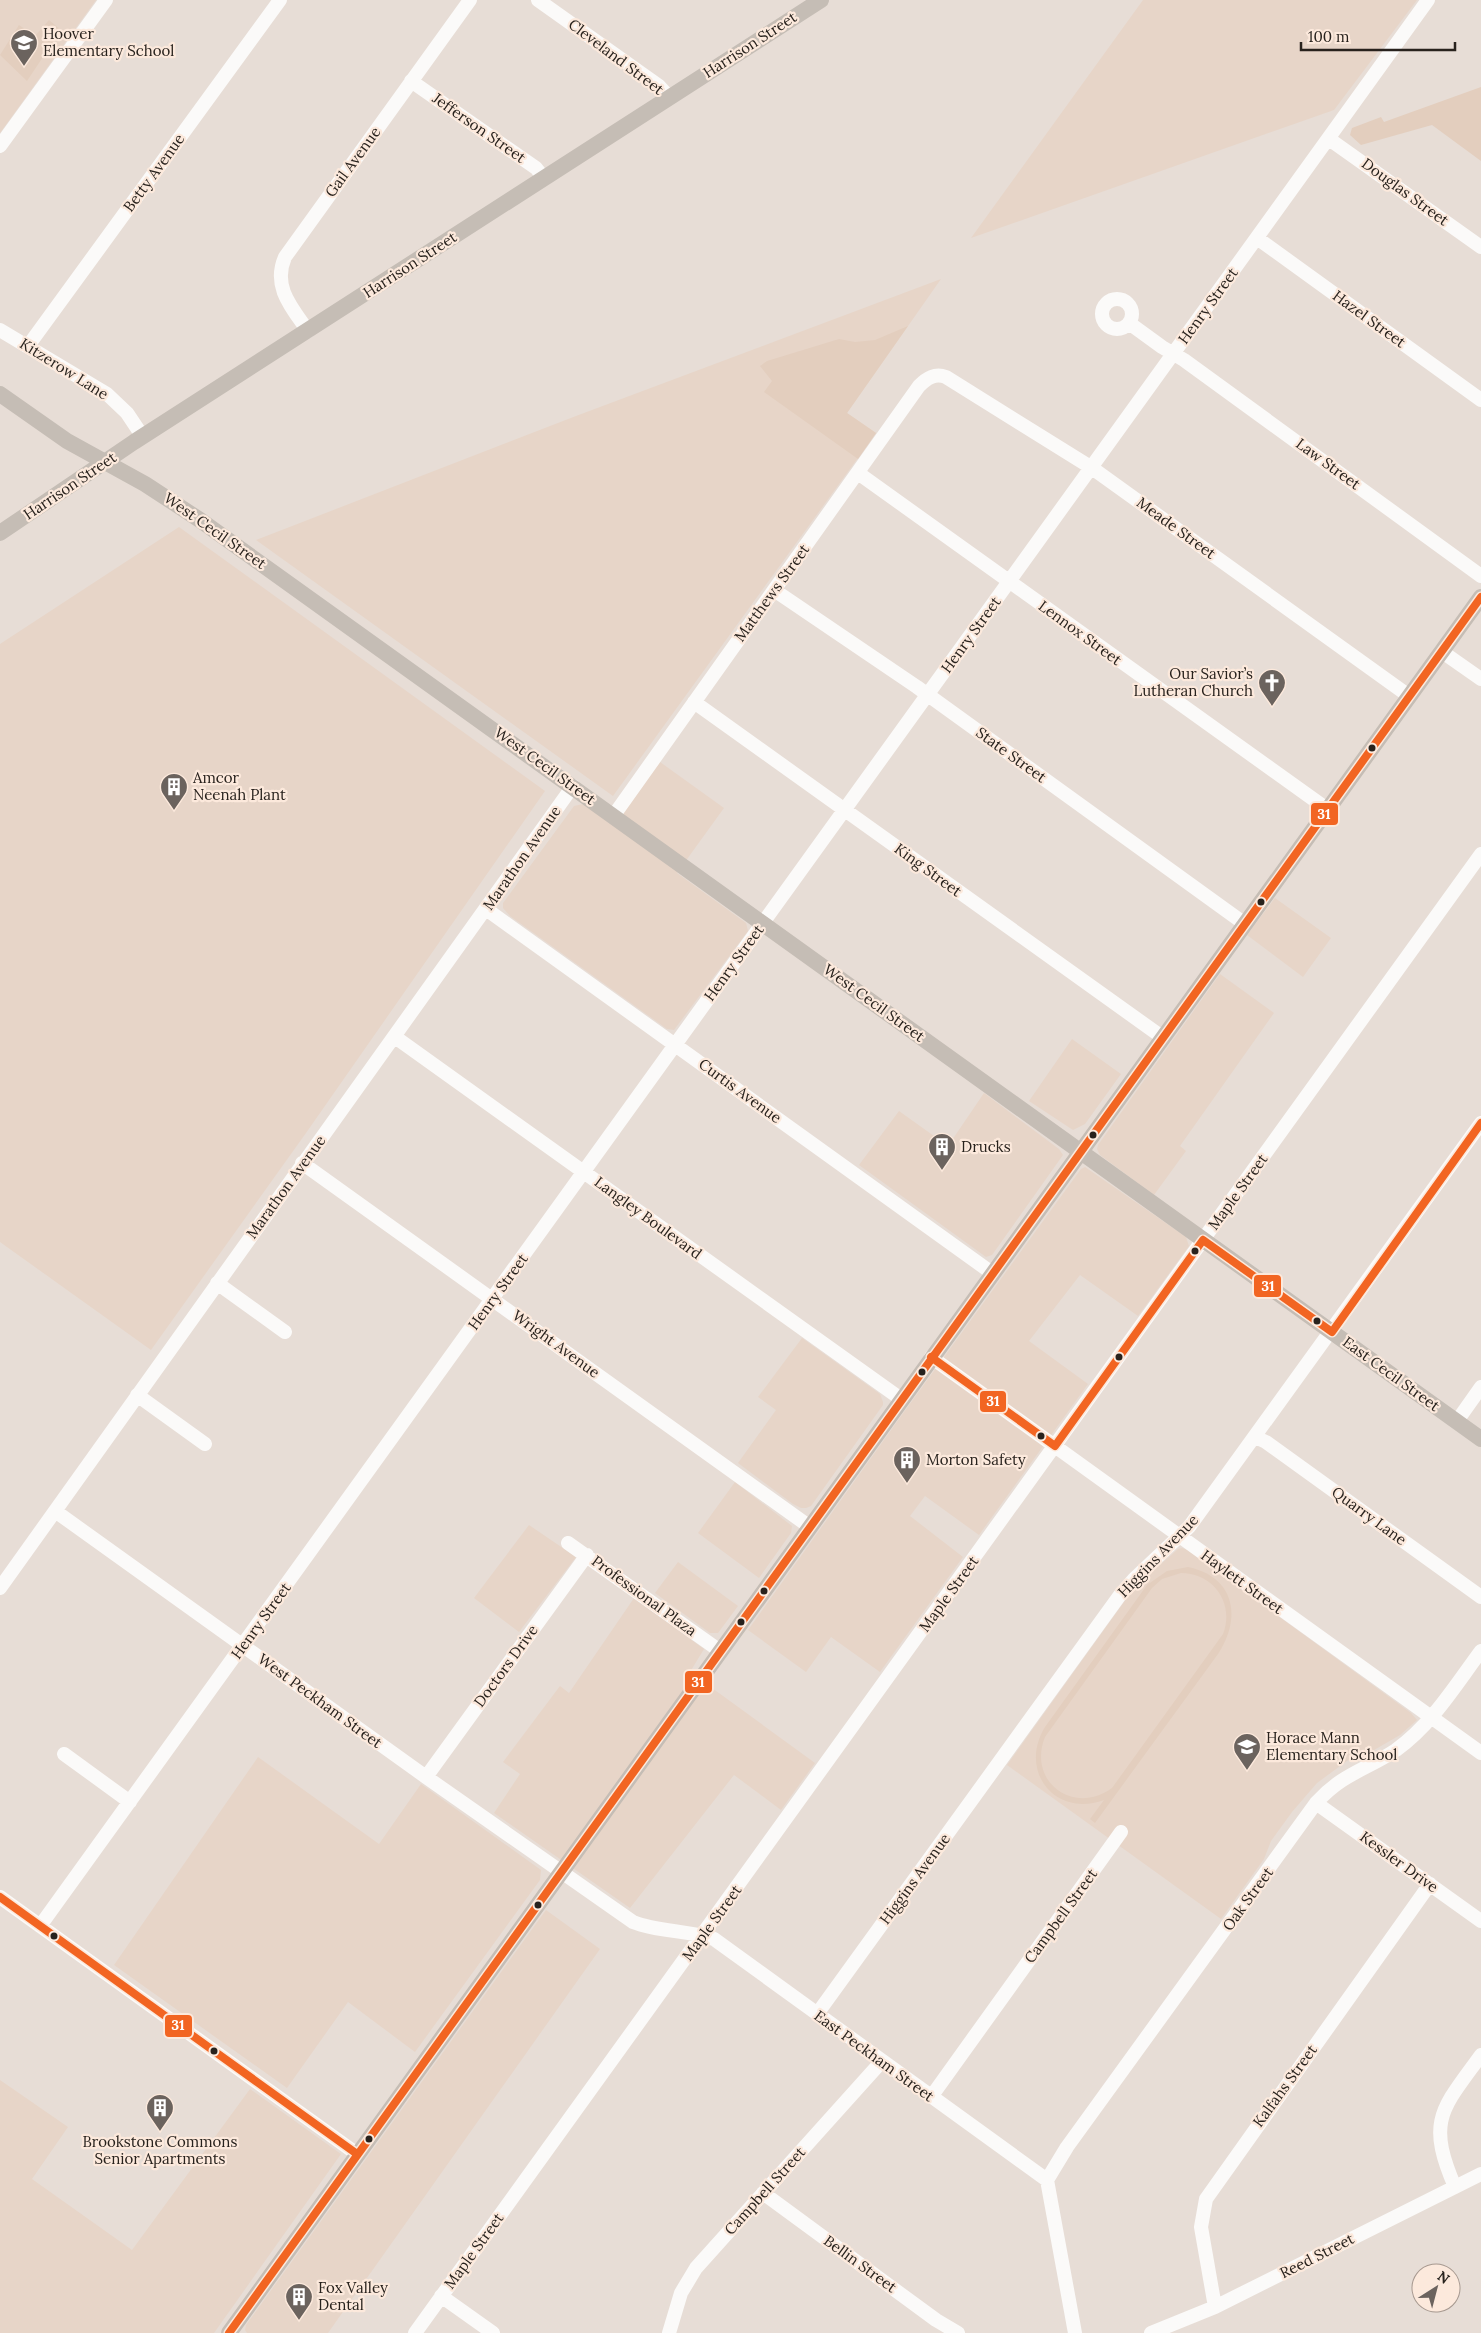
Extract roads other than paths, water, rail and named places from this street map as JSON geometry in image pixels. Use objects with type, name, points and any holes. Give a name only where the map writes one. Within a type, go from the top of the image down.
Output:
[{"type":"main road","name":"Harrison Street","points":[[0,533],[143,437],[669,97],[810,2]]},
{"type":"main road","name":"West Cecil Street","points":[[0,394],[67,440],[145,484],[200,520],[763,922],[1080,1152]]},
{"type":"main road","points":[[229,2333],[1481,596]]},
{"type":"main road","name":"East Cecil Street","points":[[1080,1152],[1481,1439]]},
{"type":"street","points":[[0,146],[106,0]]},
{"type":"street","name":"Betty Avenue","points":[[28,346],[280,0]]},
{"type":"street","name":"Gail Avenue","points":[[308,331],[282,289],[281,265],[470,0]]},
{"type":"street","name":"Cleveland Street","points":[[538,0],[659,86],[669,97]]},
{"type":"street","name":"Henry Street","points":[[40,1926],[1428,0]]},
{"type":"street","name":"Jefferson Street","points":[[411,81],[536,168],[544,178]]},
{"type":"street","name":"Douglas Street","points":[[1329,139],[1481,247]]},
{"type":"street","name":"Hazel Street","points":[[1257,238],[1481,400]]},
{"type":"street","name":"Law Street","points":[[1129,323],[1481,576]]},
{"type":"street","name":"Kitzerow Lane","points":[[0,330],[107,394],[126,413],[143,437]]},
{"type":"street","name":"Meade Street","points":[[934,376],[946,377],[1092,468],[1409,696]]},
{"type":"street","name":"Matthews Street","points":[[614,815],[920,386],[934,376]]},
{"type":"street","name":"Lennox Street","points":[[858,473],[1327,809]]},
{"type":"street","name":"State Street","points":[[774,590],[928,696],[1245,924]]},
{"type":"street","points":[[1441,651],[1481,679]]},
{"type":"street","name":"King Street","points":[[694,702],[1162,1037]]},
{"type":"street","name":"Marathon Avenue","points":[[0,1588],[302,1162],[395,1037],[573,786]]},
{"type":"street","name":"Maple Street","points":[[415,2333],[1481,854]]},
{"type":"street","name":"Curtis Avenue","points":[[486,909],[676,1044],[992,1274]]},
{"type":"street","name":"Langley Boulevard","points":[[395,1037],[901,1399]]},
{"type":"street","name":"Higgins Avenue","points":[[817,2014],[1120,1595],[1134,1579],[1180,1537],[1332,1332],[1481,1122]]},
{"type":"street","name":"Wright Avenue","points":[[302,1162],[810,1526]]},
{"type":"street","points":[[217,1283],[285,1332]]},
{"type":"street","name":"Haylett Street","points":[[931,1357],[1481,1753]]},
{"type":"street","points":[[1457,1421],[1481,1387]]},
{"type":"street","points":[[137,1395],[205,1444]]},
{"type":"street","name":"Quarry Lane","points":[[1255,1437],[1266,1442],[1481,1598]]},
{"type":"street","name":"West Peckham Street","points":[[55,1511],[561,1872]]},
{"type":"street","name":"Professional Plaza","points":[[568,1543],[720,1651]]},
{"type":"street","name":"Doctors Drive","points":[[426,1777],[587,1555]]},
{"type":"street","name":"Oak Street","points":[[1046,2180],[1067,2147],[1316,1803],[1349,1775],[1395,1750],[1416,1734],[1432,1717],[1481,1651]]},
{"type":"street","points":[[64,1754],[130,1802]]},
{"type":"street","name":"Kessler Drive","points":[[1316,1803],[1481,1921]]},
{"type":"street","name":"Campbell Street","points":[[931,2097],[1121,1832]]},
{"type":"street","name":"East Peckham Street","points":[[561,1872],[633,1922],[652,1928],[703,1935],[714,1939],[1046,2180]]},
{"type":"street","name":"Kalfahs Street","points":[[1215,2307],[1200,2227],[1206,2199],[1430,1884]]},
{"type":"street","points":[[0,1898],[357,2154]]},
{"type":"street","points":[[1455,2187],[1441,2151],[1441,2121],[1453,2094],[1481,2055]]},
{"type":"street","name":"Campbell Street","points":[[669,2333],[676,2307],[688,2280],[705,2256],[882,2061]]},
{"type":"street","name":"Reed Street","points":[[1151,2333],[1215,2307],[1481,2174]]},
{"type":"street","points":[[1046,2180],[1075,2333]]},
{"type":"street","name":"Bellin Street","points":[[762,2193],[936,2320],[958,2333]]},
{"type":"street","points":[[441,2296],[494,2333]]},
{"type":"place","name":"Hoover Elementary School","points":[[24,67]]},
{"type":"place","name":"Our Savior’s Lutheran Church","points":[[1272,707]]},
{"type":"place","name":"Amcor Neenah Plant","points":[[174,811]]},
{"type":"place","name":"Drucks","points":[[942,1171]]},
{"type":"place","name":"Morton Safety","points":[[907,1484]]},
{"type":"place","name":"Horace Mann Elementary School","points":[[1247,1771]]},
{"type":"place","name":"Brookstone Commons Senior Apartments","points":[[160,2132]]},
{"type":"place","name":"Fox Valley Dental","points":[[299,2321]]}]
